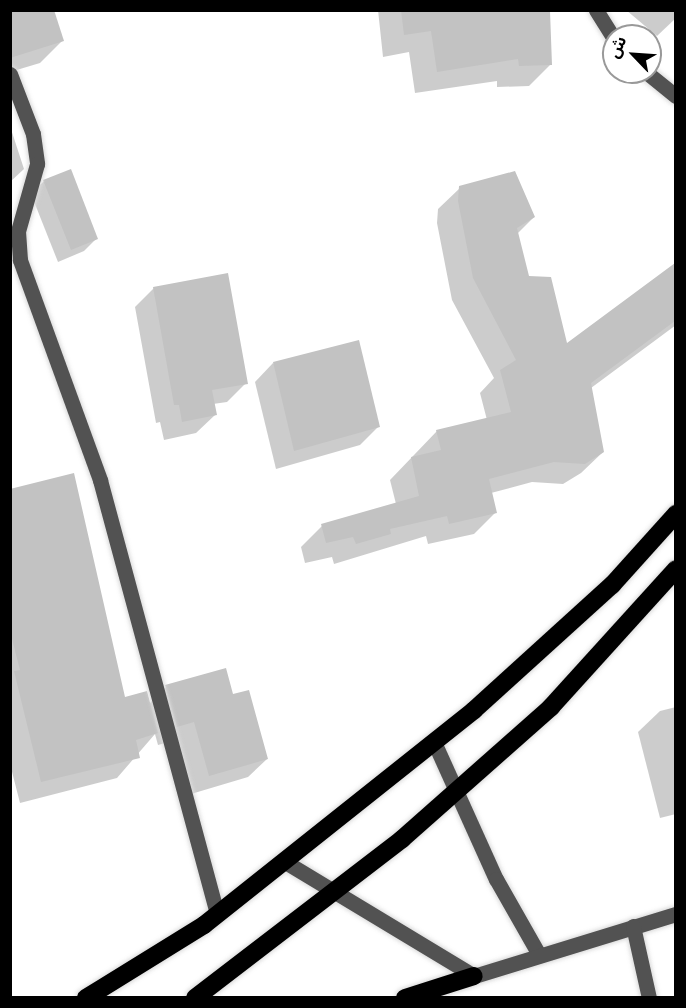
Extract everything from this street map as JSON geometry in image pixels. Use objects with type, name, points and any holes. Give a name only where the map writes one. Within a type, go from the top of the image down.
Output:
[{"type":"highway","points":[[86,998],[217,915],[286,863],[434,742],[612,585],[675,514]]},
{"type":"highway","points":[[195,998],[336,892],[551,708],[675,569]]},
{"type":"highway","points":[[405,998],[474,976]]},
{"type":"street","points":[[596,10],[605,24]]},
{"type":"street","points":[[10,74],[33,134],[37,164],[18,231],[20,261],[100,480],[217,915]]},
{"type":"street","points":[[660,84],[675,96]]},
{"type":"street","points":[[434,742],[459,789],[496,879],[538,953]]},
{"type":"street","points":[[286,863],[474,976],[538,953],[675,914]]},
{"type":"street","points":[[633,926],[649,998]]},
{"type":"building","points":[[10,10],[54,10],[64,41],[10,58]]},
{"type":"building","points":[[401,10],[550,11],[552,65],[519,66],[518,59],[437,72],[431,31],[404,35]]},
{"type":"building","points":[[71,169],[98,239],[71,250],[43,180]]},
{"type":"building","points":[[515,171],[535,217],[517,228],[529,276],[551,277],[567,343],[675,263],[675,321],[591,383],[604,452],[585,464],[554,462],[489,479],[497,513],[449,524],[447,516],[390,529],[391,534],[356,544],[353,537],[326,543],[321,524],[419,496],[411,457],[441,450],[436,430],[511,412],[500,370],[516,360],[473,278],[458,201],[459,186]]},
{"type":"building","points":[[228,273],[248,384],[212,390],[217,415],[182,422],[179,405],[174,405],[153,287]]},
{"type":"building","points":[[359,340],[380,427],[294,451],[273,362]]},
{"type":"building","points":[[74,473],[125,697],[147,691],[158,733],[136,740],[140,758],[41,782],[14,671],[20,670],[10,631],[10,489]]},
{"type":"building","points":[[226,668],[233,694],[249,690],[268,759],[209,776],[194,722],[177,727],[165,685]]}]
